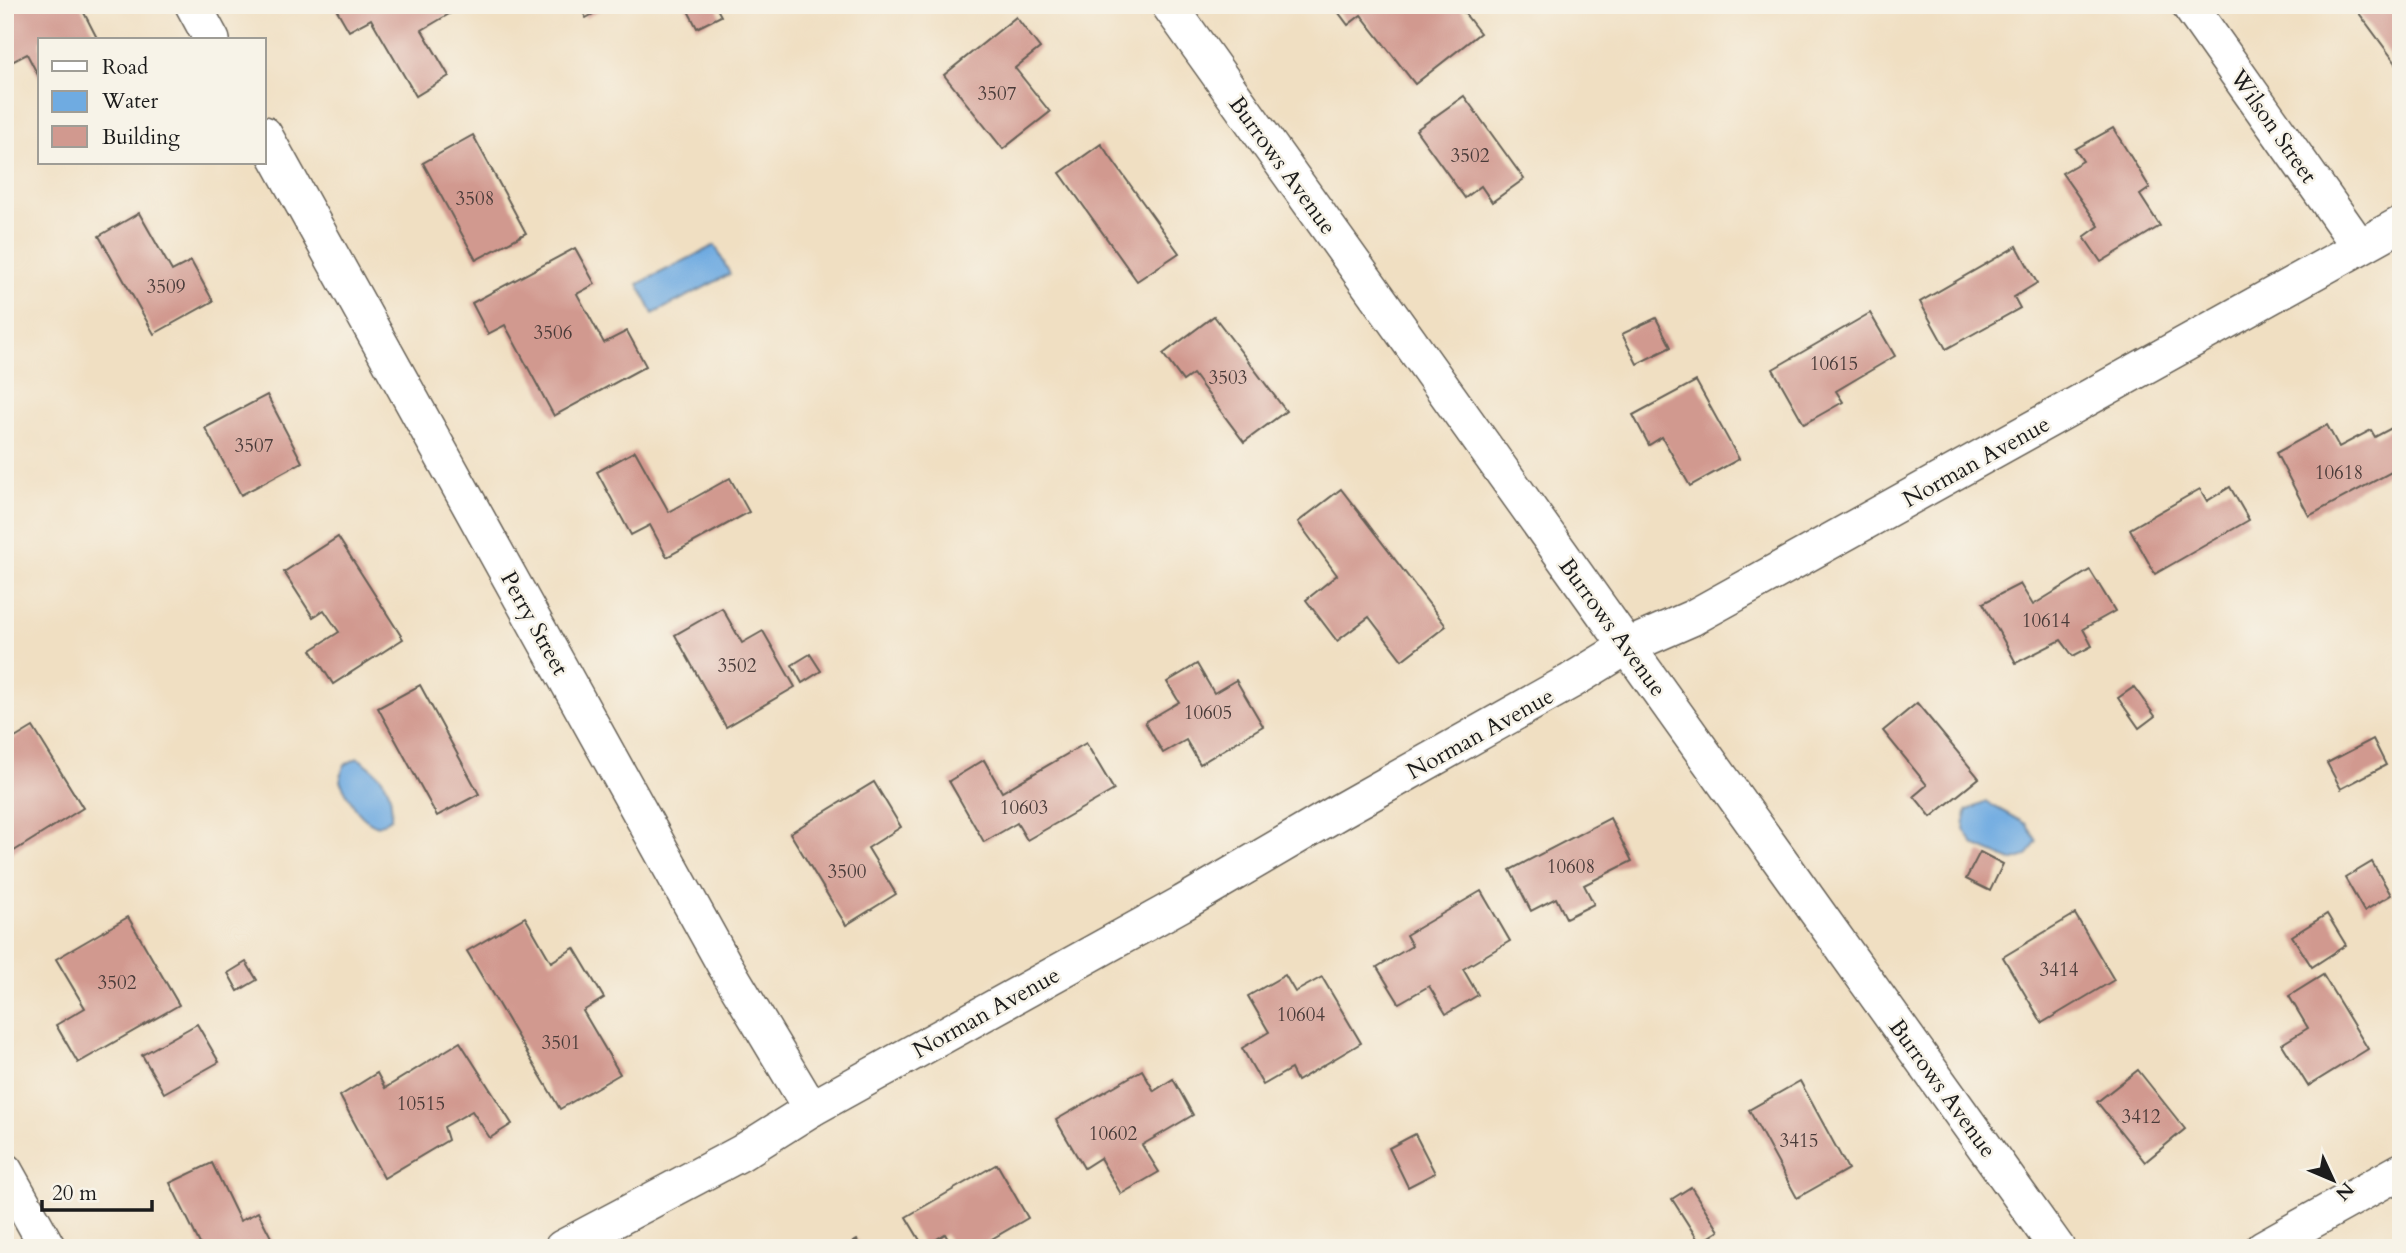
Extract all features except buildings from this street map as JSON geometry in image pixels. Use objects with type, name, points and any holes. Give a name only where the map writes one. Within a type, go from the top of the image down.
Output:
[{"type":"street","points":[[193,5],[211,38]]},
{"type":"street","name":"Burrows Avenue","points":[[1169,5],[2057,1248]]},
{"type":"street","name":"Wilson Street","points":[[2189,5],[2359,246]]},
{"type":"street","name":"Perry Street","points":[[266,138],[724,964],[811,1109]]},
{"type":"street","name":"Norman Avenue","points":[[562,1248],[741,1153],[811,1109],[1183,903],[1628,646],[1704,611],[2401,224]]},
{"type":"street","points":[[5,1171],[48,1248]]},
{"type":"street","points":[[2263,1248],[2401,1171]]},
{"type":"water","points":[[715,245],[730,274],[653,314],[638,284]]},
{"type":"water","points":[[358,758],[380,776],[391,798],[391,818],[378,826],[359,813],[340,781],[344,765]]},
{"type":"water","points":[[1986,802],[2026,824],[2037,841],[2027,856],[2011,861],[1974,845],[1964,829],[1966,811]]}]
